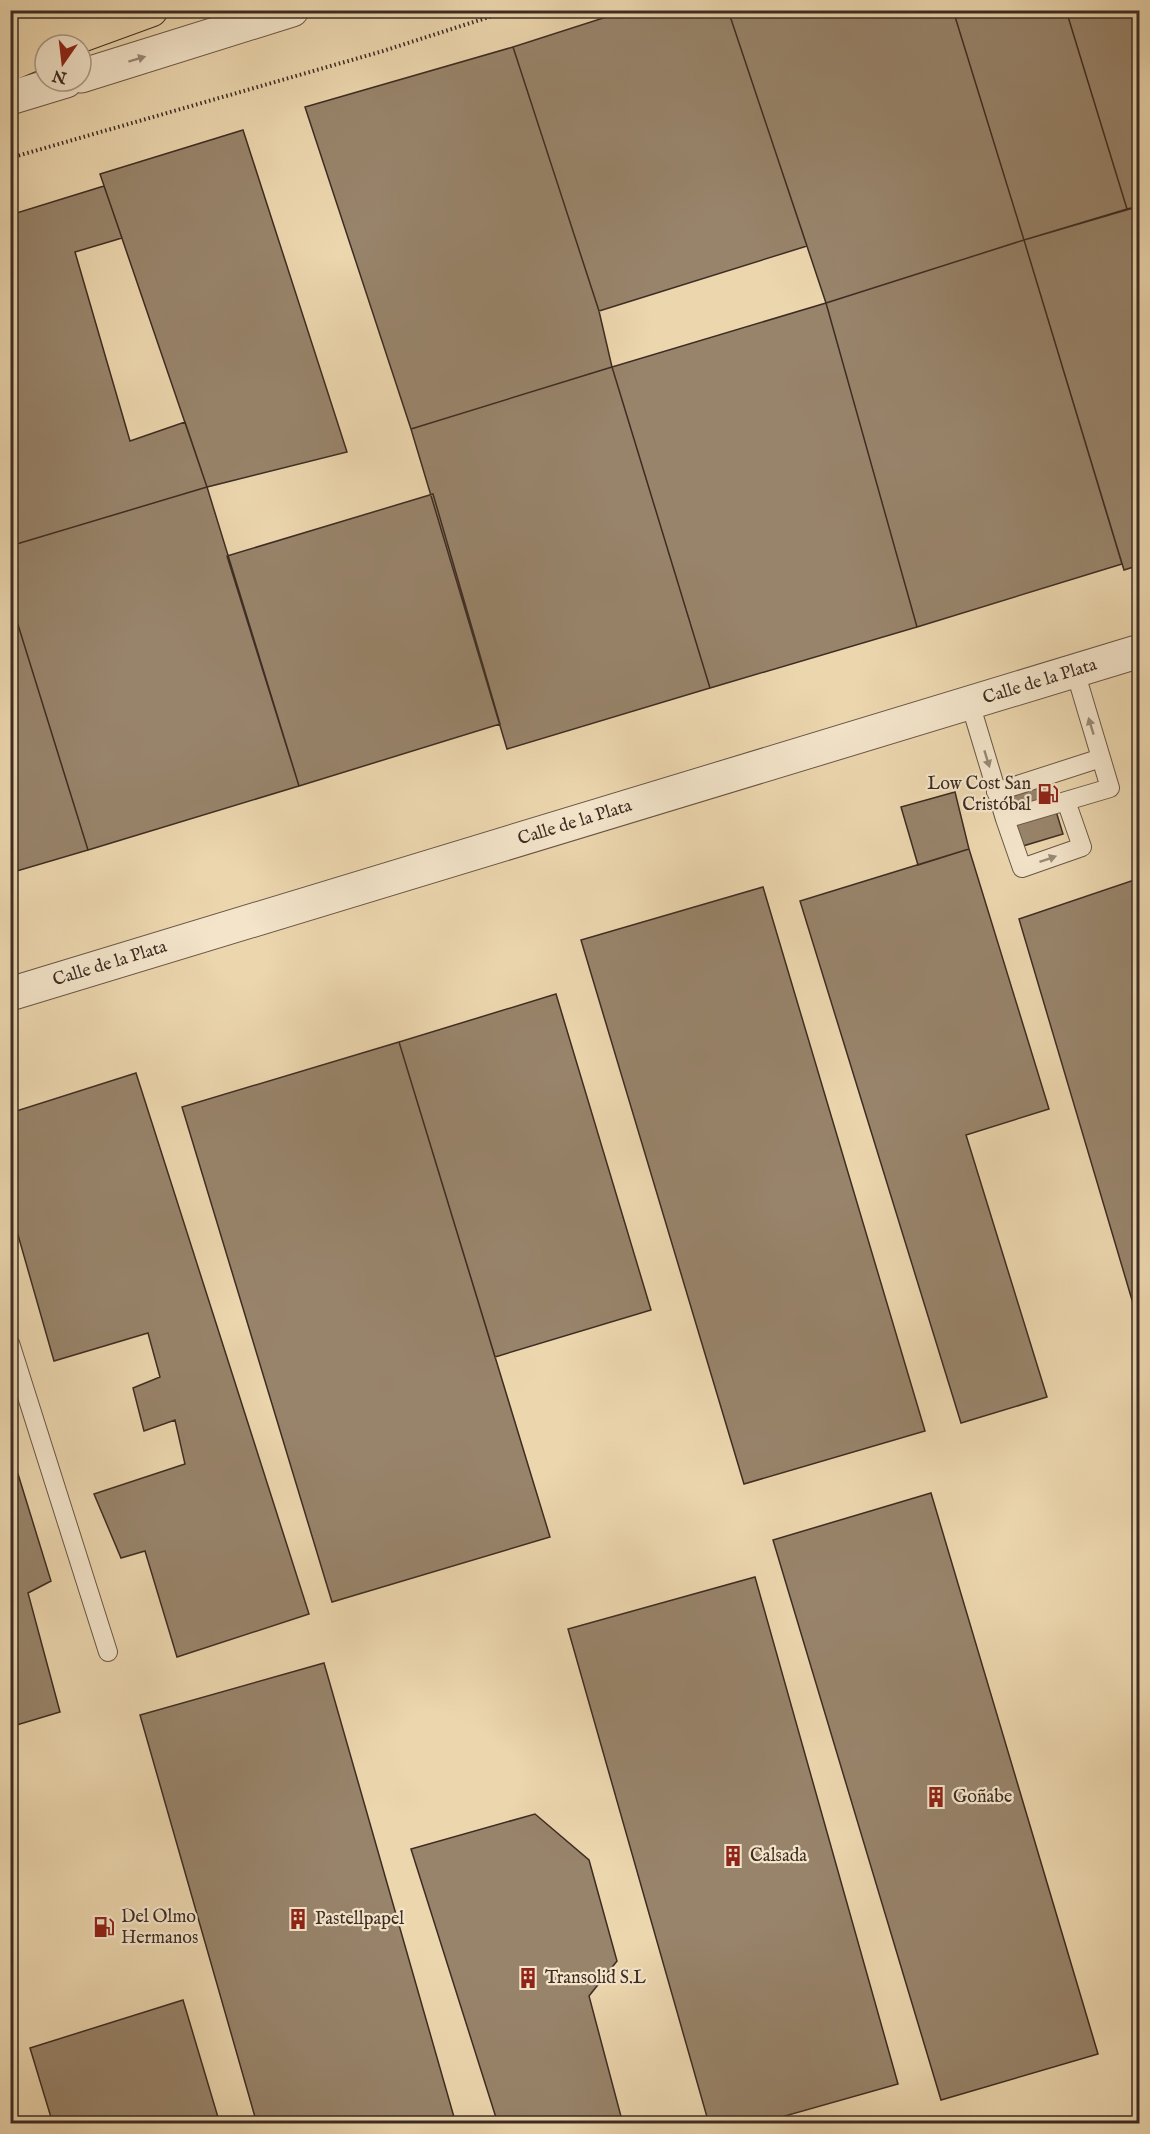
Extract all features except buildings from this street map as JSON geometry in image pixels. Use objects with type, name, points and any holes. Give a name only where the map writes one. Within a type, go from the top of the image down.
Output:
[{"type":"highway","points":[[10,35],[92,10]]},
{"type":"highway","points":[[88,33],[151,10]]},
{"type":"highway","points":[[10,64],[33,54]]},
{"type":"street","points":[[93,72],[292,10]]},
{"type":"street","points":[[10,98],[33,91]]},
{"type":"street","name":"Calle de la Plata","points":[[10,994],[1140,651]]},
{"type":"lane","points":[[1005,819],[1110,788],[1075,671]]},
{"type":"lane","points":[[970,703],[996,792],[1022,868],[1082,847],[1066,801]]},
{"type":"lane","points":[[996,792],[1101,758]]},
{"type":"lane","points":[[10,1343],[108,1652]]},
{"type":"path","points":[[10,158],[383,51],[511,10]]},
{"type":"place","name":"Low Cost San Cristóbal","points":[[1048,794]]},
{"type":"place","name":"Goñabe","points":[[936,1797]]},
{"type":"place","name":"Calsada","points":[[733,1856]]},
{"type":"place","name":"Pastellpapel","points":[[298,1919]]},
{"type":"place","name":"Del Olmo Hermanos","points":[[104,1927]]},
{"type":"place","name":"Transolid S.L","points":[[528,1978]]}]
